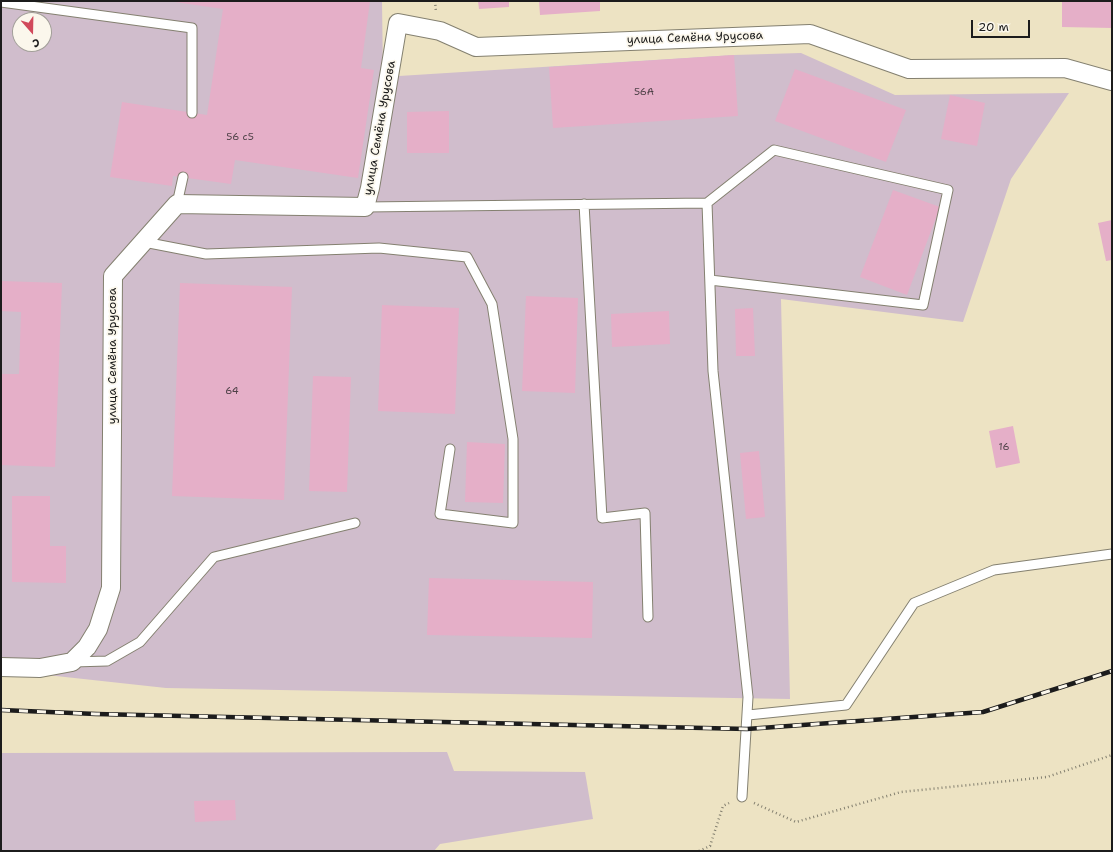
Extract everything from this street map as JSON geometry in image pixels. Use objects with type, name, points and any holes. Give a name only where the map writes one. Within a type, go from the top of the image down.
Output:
[{"type":"street","name":"улица Семёна Урусова","points":[[72,662],[86,647],[98,629],[111,588],[113,276],[177,204],[364,207],[370,188],[398,23],[440,31],[476,47],[810,34],[909,69],[1065,68],[1112,81]]},
{"type":"street","points":[[1,667],[40,668],[72,662]]},
{"type":"lane","points":[[1,2],[192,28],[192,113]]},
{"type":"lane","points":[[364,207],[706,203],[774,150],[948,190],[923,305],[710,280]]},
{"type":"lane","points":[[177,204],[183,177]]},
{"type":"lane","points":[[706,203],[713,371],[747,689],[748,715],[742,797]]},
{"type":"lane","points":[[584,204],[602,518],[645,513],[648,617]]},
{"type":"lane","points":[[144,242],[206,254],[379,248],[467,257],[492,304],[513,439],[513,523],[440,514],[450,449]]},
{"type":"lane","points":[[72,662],[107,661],[140,642],[214,557],[355,523]]},
{"type":"lane","points":[[748,715],[846,705],[914,603],[994,570],[1112,554]]},
{"type":"path","points":[[699,851],[710,846],[723,806],[742,797],[796,822],[901,792],[1047,777],[1112,755]]},
{"type":"shaded area","points":[[1,1],[382,1],[383,77],[734,55],[801,53],[895,95],[1069,93],[1011,179],[963,322],[781,299],[790,699],[166,688],[1,670]]},
{"type":"shaded area","points":[[447,752],[454,771],[585,772],[593,819],[440,844],[434,851],[1,851],[1,753]]},
{"type":"building","points":[[168,1],[370,1],[361,68],[374,70],[358,178],[235,160],[231,184],[173,176],[172,186],[110,177],[122,102],[207,115],[223,9]]},
{"type":"building","points":[[478,1],[509,1],[509,7],[479,9]]},
{"type":"building","points":[[539,1],[600,1],[600,11],[540,15]]},
{"type":"building","points":[[1062,1],[1112,1],[1112,28],[1062,27]]},
{"type":"building","points":[[734,55],[738,116],[553,128],[549,67]]},
{"type":"building","points":[[795,69],[906,110],[886,162],[775,121]]},
{"type":"building","points":[[950,95],[985,103],[977,146],[941,139]]},
{"type":"building","points":[[449,111],[449,153],[407,153],[407,112]]},
{"type":"building","points":[[893,190],[940,207],[907,295],[860,277]]},
{"type":"building","points":[[1112,220],[1112,260],[1106,261],[1098,223]]},
{"type":"building","points":[[1,281],[62,283],[55,467],[1,465],[1,374],[19,374],[21,312],[1,311]]},
{"type":"building","points":[[180,283],[292,287],[284,500],[172,496]]},
{"type":"building","points":[[526,296],[578,298],[575,393],[522,391]]},
{"type":"building","points":[[382,305],[459,308],[455,414],[378,411]]},
{"type":"building","points":[[753,308],[755,356],[736,356],[735,309]]},
{"type":"building","points":[[669,311],[670,344],[612,347],[611,314]]},
{"type":"building","points":[[313,376],[351,377],[347,492],[309,491]]},
{"type":"building","points":[[1013,426],[1020,463],[996,468],[989,431]]},
{"type":"building","points":[[467,442],[505,444],[503,503],[465,502]]},
{"type":"building","points":[[759,451],[765,517],[746,519],[740,453]]},
{"type":"building","points":[[12,496],[50,496],[50,546],[66,546],[66,583],[12,582]]},
{"type":"building","points":[[429,578],[593,582],[592,638],[427,635]]},
{"type":"building","points":[[235,800],[236,820],[195,822],[194,801]]},
{"type":"railway","points":[[1,710],[96,714],[747,729],[983,712],[1112,671]]}]
